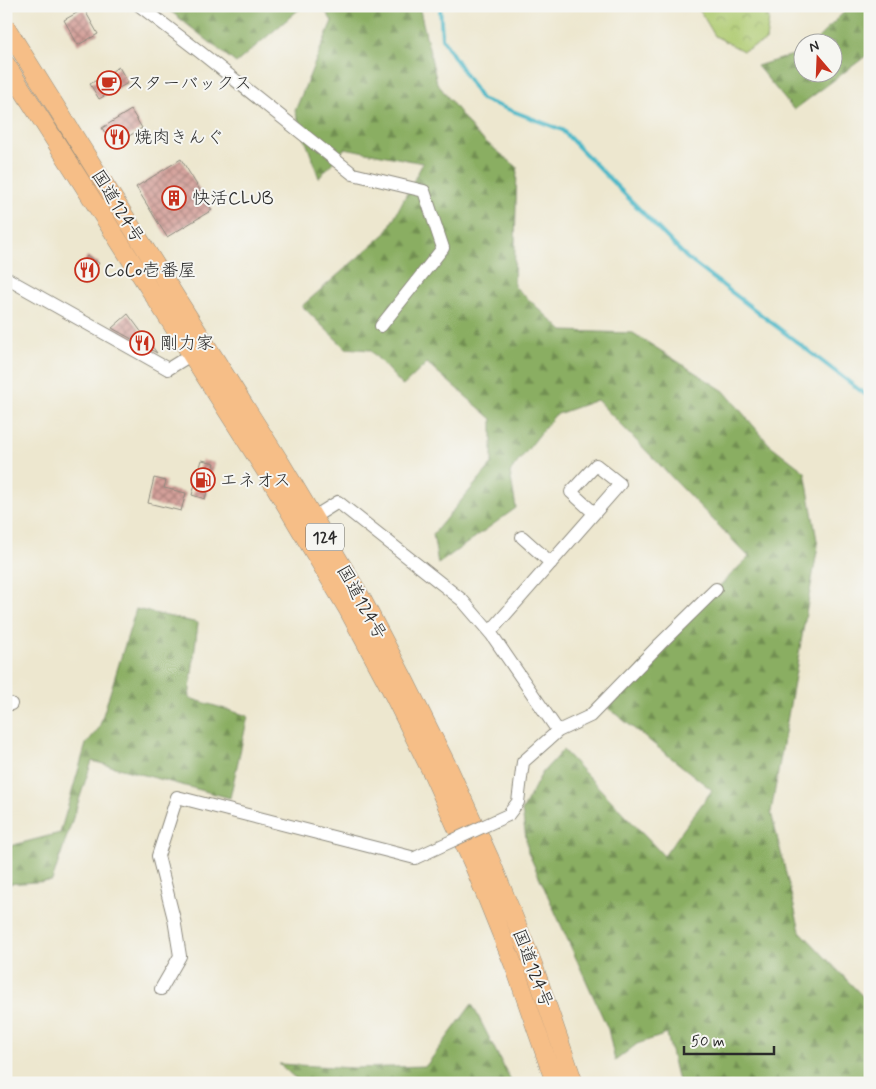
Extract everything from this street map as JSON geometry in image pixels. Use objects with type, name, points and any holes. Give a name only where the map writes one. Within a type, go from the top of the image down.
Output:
[{"type":"highway","name":"国道124号","points":[[6,27],[198,350],[262,467],[306,522],[362,600],[449,768],[490,859],[533,964],[574,1083]]},
{"type":"highway","name":"国道124号","points":[[6,64],[198,350]]},
{"type":"highway","name":"国道124号","points":[[306,522],[348,610],[433,775],[473,864],[513,962],[556,1083]]},
{"type":"street","points":[[140,6],[352,174],[424,191],[443,248],[381,326]]},
{"type":"street","points":[[6,278],[168,369],[198,350]]},
{"type":"street","points":[[306,522],[338,502],[462,600],[490,632],[558,731]]},
{"type":"street","points":[[490,632],[594,512]]},
{"type":"street","points":[[522,537],[551,563]]},
{"type":"street","points":[[161,988],[180,956],[174,918],[158,856],[177,797],[415,858],[508,815],[518,802],[523,762],[558,731],[590,716],[716,589]]},
{"type":"green space","points":[[164,6],[303,6],[236,63]]},
{"type":"green space","points":[[322,6],[419,6],[437,83],[476,134],[517,167],[514,286],[563,331],[633,333],[724,391],[769,444],[805,472],[818,546],[771,812],[800,931],[870,1004],[870,1083],[677,1083],[667,1034],[637,1044],[615,1061],[608,1029],[528,852],[522,811],[542,773],[563,750],[664,856],[712,790],[608,708],[651,653],[749,557],[597,400],[555,415],[510,472],[516,508],[438,564],[433,534],[492,464],[492,419],[427,363],[403,386],[370,350],[345,348],[302,306],[386,233],[423,163],[345,148],[319,178],[295,111],[332,21]]},
{"type":"green space","points":[[697,6],[761,6],[769,18],[766,41],[743,51],[715,36]]},
{"type":"green space","points":[[850,6],[870,6],[870,53],[844,72],[844,32],[824,32]]},
{"type":"green space","points":[[794,55],[794,82],[831,82],[794,110],[757,66]]},
{"type":"green space","points":[[136,609],[198,623],[189,698],[248,716],[230,798],[92,761],[52,881],[6,884],[6,847],[60,833],[86,744],[99,728]]},
{"type":"green space","points":[[472,1004],[512,1083],[307,1083],[295,1078],[279,1064],[353,1068],[426,1066]]},
{"type":"building","points":[[84,9],[98,34],[78,45],[64,20]]},
{"type":"building","name":"スターバックス","points":[[119,67],[128,83],[99,99],[90,84]]},
{"type":"building","name":"焼肉きんぐ","points":[[131,110],[142,128],[113,146],[102,128]]},
{"type":"building","name":"快活CLUB","points":[[181,159],[212,210],[167,237],[136,187]]},
{"type":"building","name":"CoCo壱番屋","points":[[87,256],[99,263],[87,284],[75,277]]},
{"type":"building","name":"剛力家","points":[[128,314],[157,353],[112,328]]},
{"type":"building","points":[[202,460],[215,463],[205,499],[192,495]]},
{"type":"building","points":[[154,478],[166,481],[164,488],[186,493],[181,511],[148,503]]},
{"type":"waterway","points":[[440,6],[442,38],[481,99],[562,130],[687,258],[870,398]]},
{"type":"place","name":"スターバックス","points":[[109,83]]},
{"type":"place","name":"焼肉きんぐ","points":[[117,137]]},
{"type":"place","name":"快活CLUB","points":[[174,198]]},
{"type":"place","name":"CoCo壱番屋","points":[[87,270]]},
{"type":"place","name":"剛力家","points":[[142,343]]},
{"type":"place","name":"エネオス","points":[[203,480]]}]
